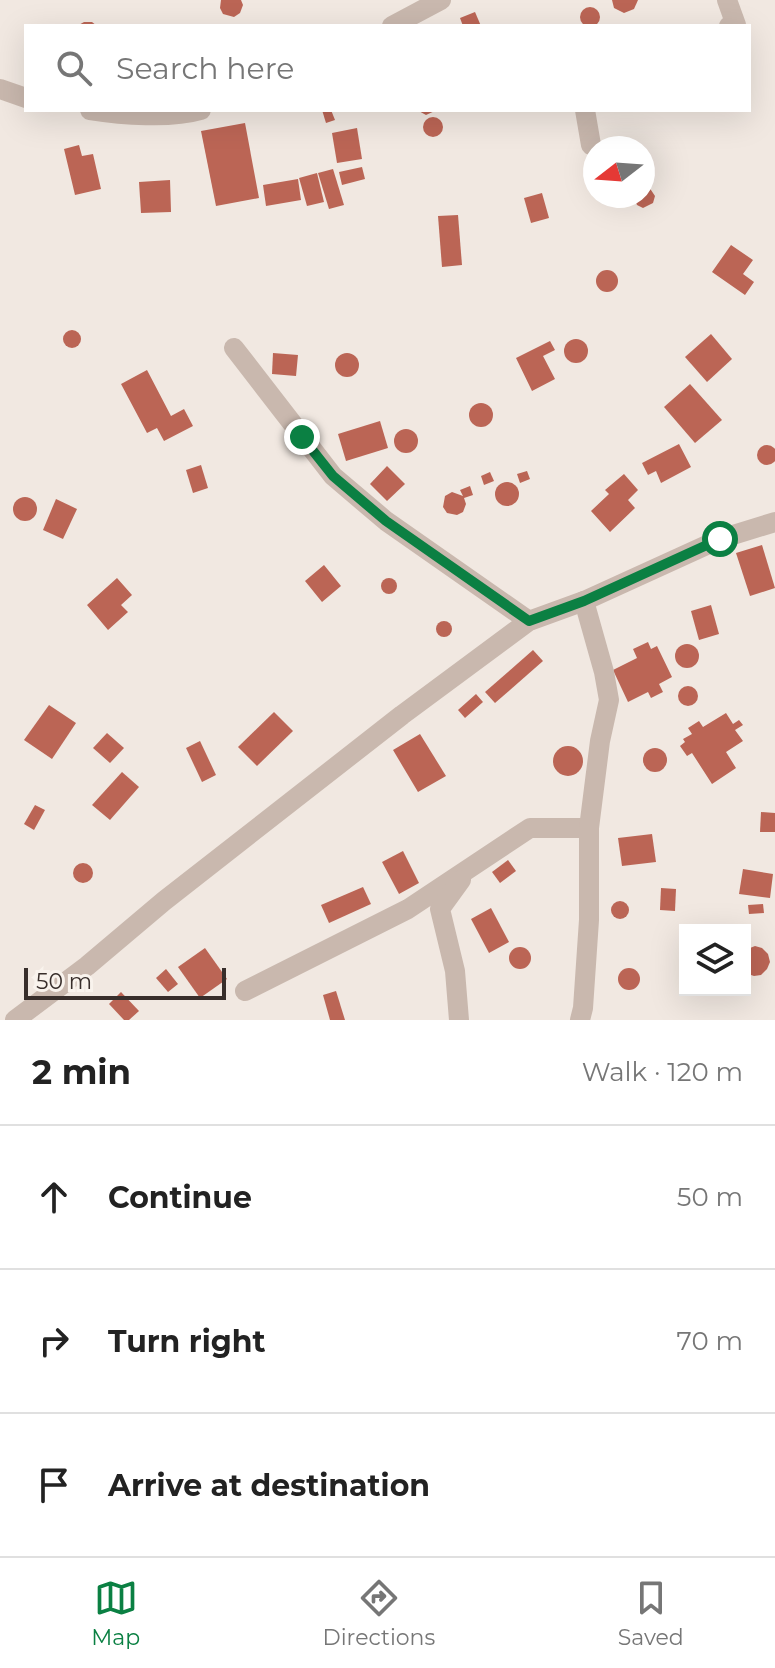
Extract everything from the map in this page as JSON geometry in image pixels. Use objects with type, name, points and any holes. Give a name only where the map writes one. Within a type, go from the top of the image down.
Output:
[{"type":"street","points":[[396,24],[441,0]]},
{"type":"street","points":[[727,0],[736,24]]},
{"type":"street","points":[[0,89],[24,97]]},
{"type":"street","points":[[102,112],[194,112]]},
{"type":"street","points":[[585,112],[589,136]]},
{"type":"street","points":[[234,348],[333,476],[386,521],[529,621]]},
{"type":"street","points":[[15,1020],[365,744],[529,621],[584,601],[720,539],[775,522]]},
{"type":"street","points":[[580,1020],[589,920],[589,828],[600,741],[609,700],[584,601]]},
{"type":"street","points":[[245,991],[408,909],[530,828],[589,828]]},
{"type":"street","points":[[459,1020],[455,971],[440,909],[468,871]]},
{"type":"building","points":[[221,0],[241,0],[240,13],[234,17],[223,14]]},
{"type":"building","points":[[612,0],[638,0],[634,9],[624,13],[614,8]]},
{"type":"building","points":[[586,8],[594,8],[599,13],[597,24],[583,24],[581,21],[581,13]]},
{"type":"building","points":[[475,12],[480,24],[462,24],[460,18]]},
{"type":"building","points":[[323,112],[332,112],[335,120],[326,123]]},
{"type":"building","points":[[433,117],[440,120],[443,127],[440,134],[433,137],[426,134],[423,127],[426,120]]},
{"type":"building","points":[[245,123],[259,198],[216,206],[201,131]]},
{"type":"building","points":[[357,128],[362,159],[337,163],[332,133]]},
{"type":"building","points":[[79,145],[82,156],[93,154],[101,189],[75,195],[64,149]]},
{"type":"building","points":[[362,167],[365,179],[342,185],[339,172]]},
{"type":"building","points":[[333,169],[344,205],[329,209],[318,173]]},
{"type":"building","points":[[317,173],[324,202],[307,206],[299,178]]},
{"type":"building","points":[[298,179],[301,200],[266,206],[263,185]]},
{"type":"building","points":[[170,180],[171,212],[141,213],[139,182]]},
{"type":"building","points":[[542,193],[549,218],[531,223],[524,198]]},
{"type":"building","points":[[458,215],[462,265],[442,267],[438,216]]},
{"type":"building","points":[[731,245],[753,260],[743,274],[754,282],[745,295],[712,272]]},
{"type":"building","points":[[607,270],[615,273],[618,281],[615,289],[607,292],[599,289],[596,281],[599,273]]},
{"type":"building","points":[[72,330],[81,339],[72,348],[63,339]]},
{"type":"building","points":[[711,334],[732,359],[707,382],[685,357]]},
{"type":"building","points":[[576,339],[584,343],[588,351],[584,359],[576,363],[568,359],[564,351],[568,343]]},
{"type":"building","points":[[550,341],[555,350],[543,356],[555,379],[532,391],[516,358]]},
{"type":"building","points":[[273,353],[298,355],[296,376],[272,374]]},
{"type":"building","points":[[347,353],[355,357],[359,365],[355,373],[347,377],[339,373],[335,365],[339,357]]},
{"type":"building","points":[[147,370],[171,416],[184,409],[193,426],[164,441],[157,428],[147,433],[121,384]]},
{"type":"building","points":[[690,384],[722,420],[695,443],[664,407]]},
{"type":"building","points":[[481,403],[489,407],[493,415],[489,423],[481,427],[473,423],[469,415],[473,407]]},
{"type":"building","points":[[380,421],[388,448],[346,461],[338,434]]},
{"type":"building","points":[[406,429],[414,433],[418,441],[414,449],[406,453],[398,449],[394,441],[398,433]]},
{"type":"building","points":[[679,444],[691,467],[661,483],[656,471],[648,475],[642,463]]},
{"type":"building","points":[[767,445],[774,448],[774,462],[767,465],[760,462],[757,455],[760,448]]},
{"type":"building","points":[[201,465],[208,488],[193,493],[186,470]]},
{"type":"building","points":[[387,466],[405,484],[387,501],[370,484]]},
{"type":"building","points":[[527,471],[530,479],[520,483],[517,474]]},
{"type":"building","points":[[490,472],[494,481],[484,485],[481,476]]},
{"type":"building","points":[[624,474],[638,490],[628,500],[635,508],[610,532],[591,511],[609,494],[605,490]]},
{"type":"building","points":[[507,482],[515,486],[519,494],[515,502],[507,506],[499,502],[495,494],[499,486]]},
{"type":"building","points":[[470,486],[473,495],[464,498],[466,504],[463,512],[457,515],[447,513],[443,507],[445,496],[452,492],[463,496],[460,490]]},
{"type":"building","points":[[25,497],[34,500],[37,509],[34,518],[25,521],[16,518],[13,509],[16,500]]},
{"type":"building","points":[[56,499],[77,509],[63,539],[43,530]]},
{"type":"building","points":[[762,545],[775,588],[750,596],[736,553]]},
{"type":"building","points":[[324,565],[341,586],[322,602],[305,581]]},
{"type":"building","points":[[117,578],[132,595],[121,605],[128,612],[108,630],[87,605]]},
{"type":"building","points":[[386,578],[392,578],[397,586],[395,592],[386,594],[381,589],[381,583]]},
{"type":"building","points":[[711,605],[719,634],[699,640],[691,611]]},
{"type":"building","points":[[441,621],[447,621],[452,629],[450,635],[441,637],[436,632],[436,626]]},
{"type":"building","points":[[648,642],[651,649],[657,646],[672,677],[659,684],[663,692],[651,698],[648,692],[628,702],[613,670],[637,658],[633,649]]},
{"type":"building","points":[[687,644],[695,648],[699,656],[695,664],[687,668],[679,664],[675,656],[679,648]]},
{"type":"building","points":[[533,650],[543,661],[495,703],[485,692]]},
{"type":"building","points":[[688,686],[695,689],[698,696],[695,703],[688,706],[681,703],[678,696],[681,689]]},
{"type":"building","points":[[476,694],[483,702],[465,718],[458,710]]},
{"type":"building","points":[[49,705],[76,723],[52,759],[24,740]]},
{"type":"building","points":[[274,712],[293,731],[257,766],[238,747]]},
{"type":"building","points":[[726,713],[733,724],[739,720],[743,725],[735,730],[743,741],[726,752],[736,768],[712,784],[692,753],[687,756],[680,746],[685,742],[683,739],[692,734],[688,728],[699,721],[703,727]]},
{"type":"building","points":[[107,733],[124,748],[110,763],[93,748]]},
{"type":"building","points":[[420,734],[446,776],[418,792],[393,750]]},
{"type":"building","points":[[200,741],[216,775],[202,782],[186,748]]},
{"type":"building","points":[[568,746],[578,751],[583,761],[578,771],[568,776],[558,771],[553,761],[558,751]]},
{"type":"building","points":[[655,748],[663,752],[667,760],[663,768],[655,772],[647,768],[643,760],[647,752]]},
{"type":"building","points":[[122,772],[139,787],[110,820],[92,805]]},
{"type":"building","points":[[35,805],[45,810],[34,830],[24,824]]},
{"type":"building","points":[[761,812],[775,813],[775,832],[760,832]]},
{"type":"building","points":[[652,834],[656,862],[622,866],[618,838]]},
{"type":"building","points":[[403,851],[419,883],[399,894],[382,862]]},
{"type":"building","points":[[508,860],[516,871],[500,883],[492,872]]},
{"type":"building","points":[[83,863],[90,866],[93,873],[90,880],[83,883],[76,880],[73,873],[76,866]]},
{"type":"building","points":[[743,869],[773,874],[770,898],[739,894]]},
{"type":"building","points":[[363,887],[371,904],[329,923],[321,905]]},
{"type":"building","points":[[661,888],[676,889],[675,911],[660,910]]},
{"type":"building","points":[[616,901],[624,901],[629,910],[627,917],[616,919],[611,914],[611,906]]},
{"type":"building","points":[[763,904],[764,913],[749,914],[748,905]]},
{"type":"building","points":[[491,908],[509,942],[489,953],[471,919]]},
{"type":"building","points":[[520,947],[531,958],[520,969],[509,958]]},
{"type":"building","points":[[205,948],[227,979],[200,998],[178,967]]},
{"type":"building","points":[[751,948],[762,948],[768,954],[770,962],[761,975],[751,975]]},
{"type":"building","points":[[629,968],[637,971],[640,979],[637,987],[629,990],[621,987],[618,979],[621,971]]},
{"type":"building","points":[[166,969],[178,984],[168,992],[156,978]]},
{"type":"building","points":[[336,991],[345,1020],[330,1020],[323,995]]},
{"type":"building","points":[[121,992],[139,1011],[129,1020],[124,1020],[109,1004]]},
{"type":"route","points":[[302,437],[333,476],[386,521],[529,621],[584,601],[720,539]]}]
